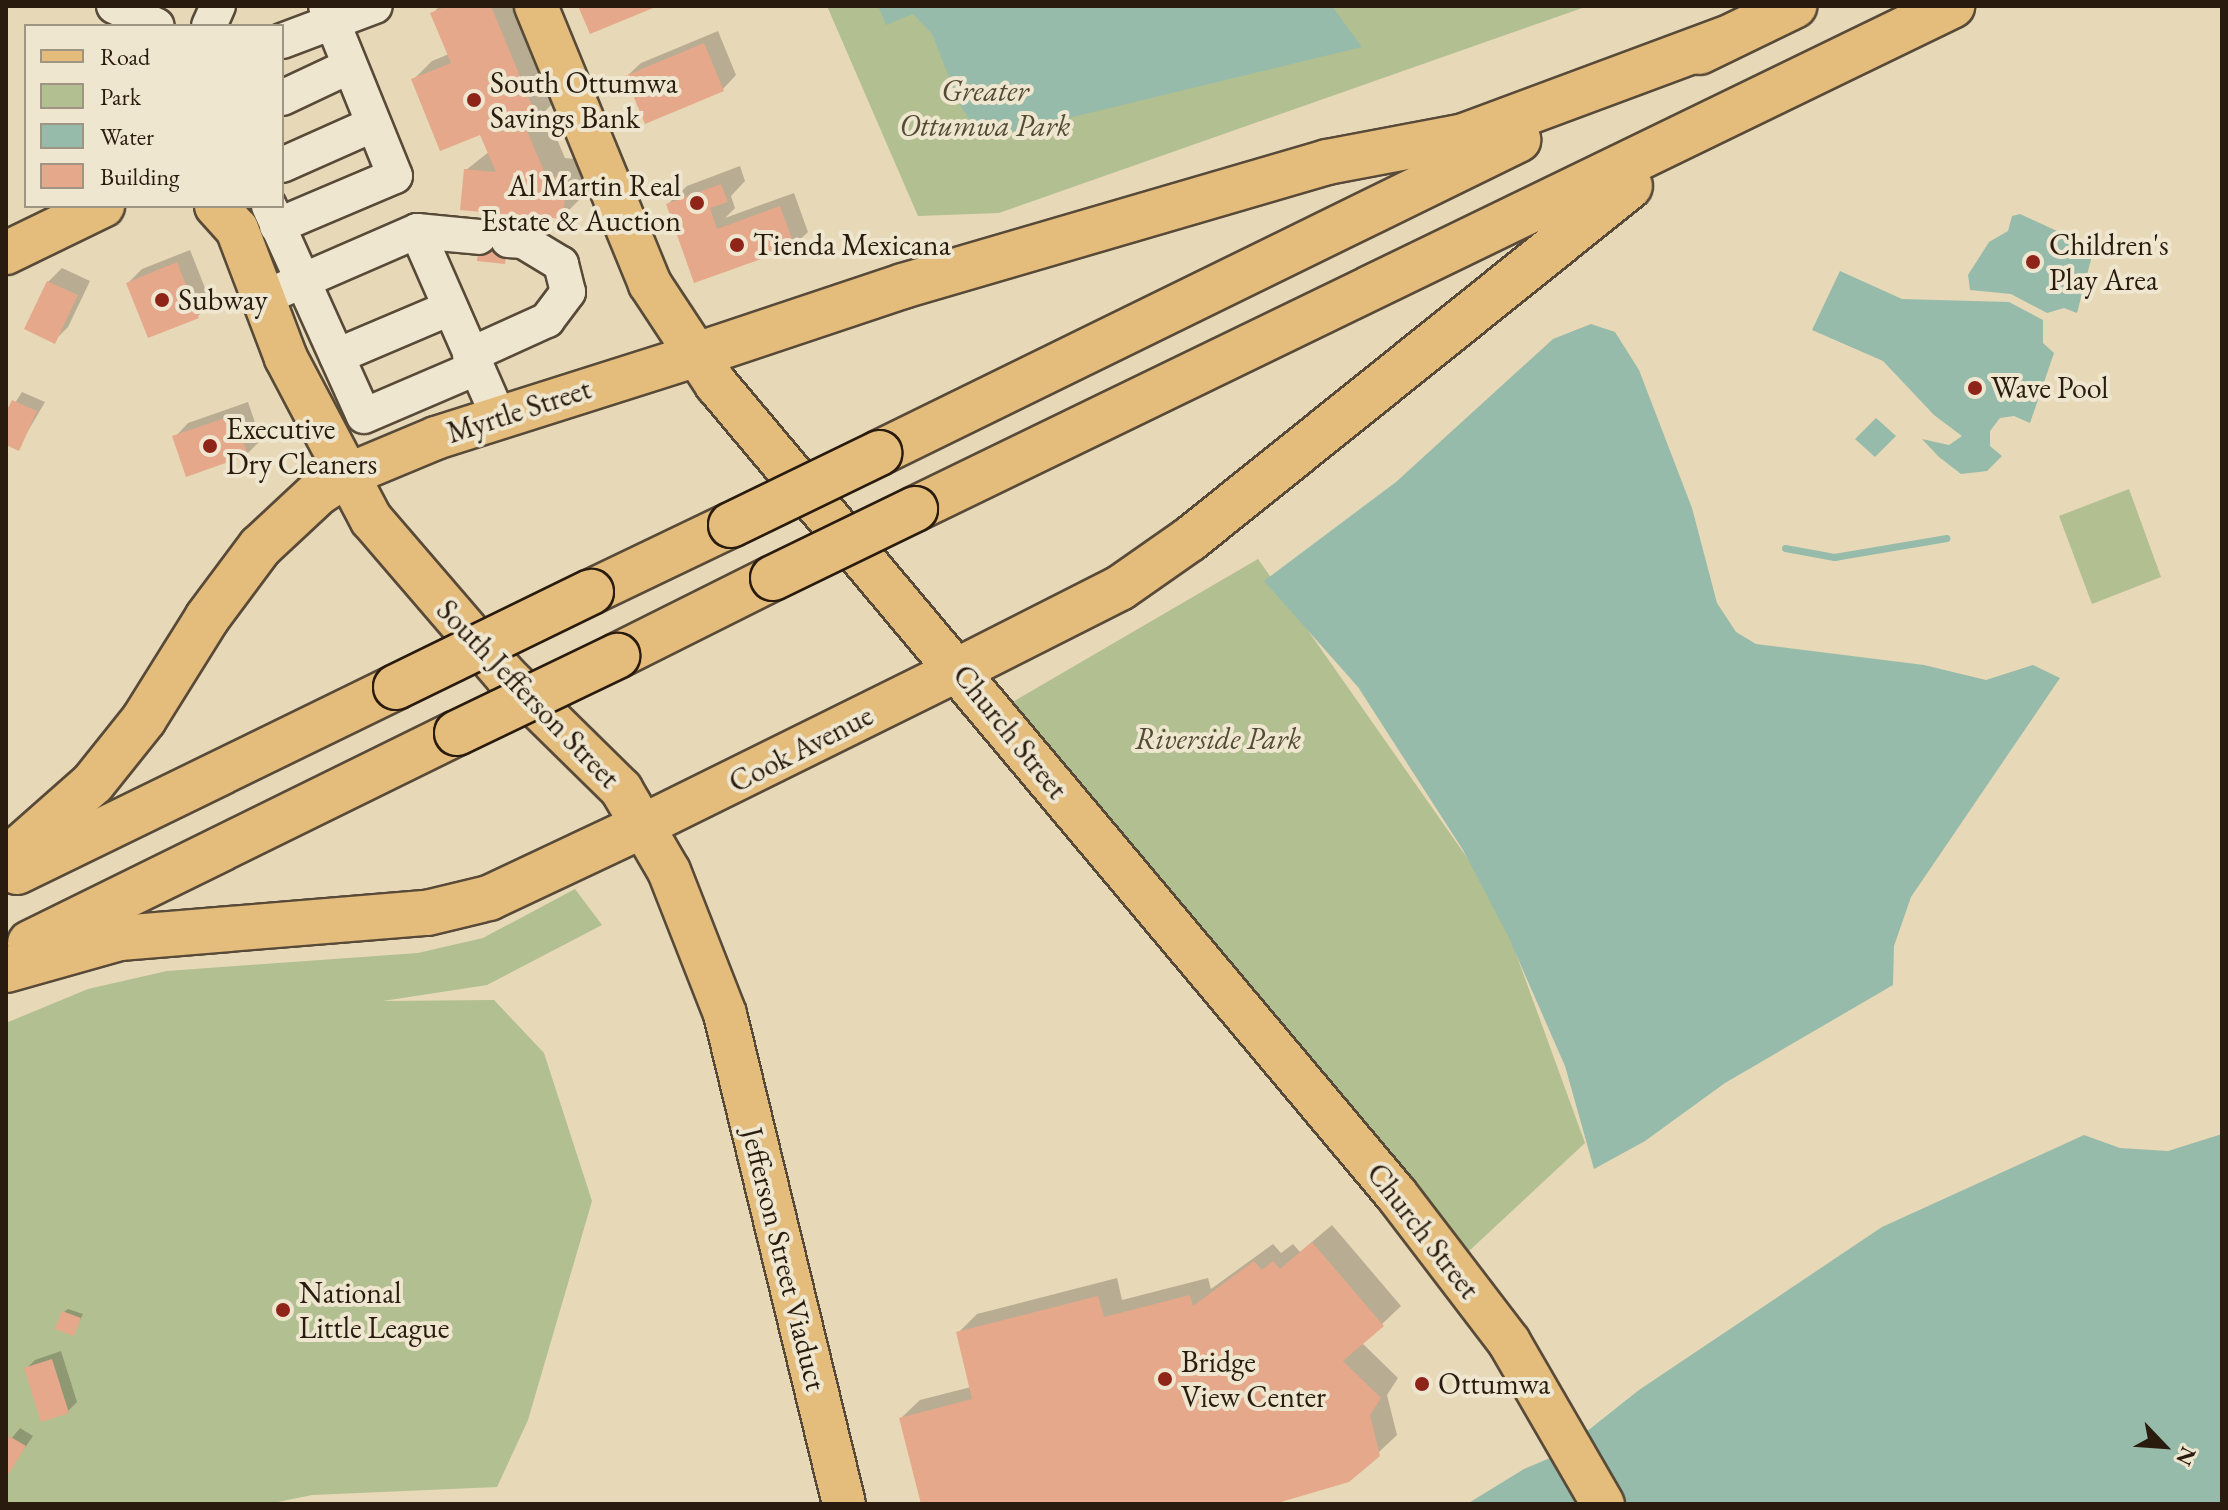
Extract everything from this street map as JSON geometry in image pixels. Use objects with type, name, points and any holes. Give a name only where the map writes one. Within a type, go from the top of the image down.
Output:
[{"type":"highway","points":[[6,877],[1794,6]]},
{"type":"highway","points":[[6,955],[773,578],[1952,6]]},
{"type":"highway","points":[[697,355],[903,286],[1209,195],[1327,162],[1464,136],[1725,39]]},
{"type":"highway","points":[[960,669],[1120,588],[1190,539],[1589,216],[1740,109]]},
{"type":"highway","points":[[6,860],[93,783],[144,719],[207,618],[260,547],[319,492],[345,476]]},
{"type":"highway","points":[[6,970],[120,938],[427,913],[489,898],[642,826]]},
{"type":"main road","name":"Church Street","points":[[536,6],[650,284],[716,384],[960,669],[1180,941],[1396,1194],[1509,1342],[1555,1416],[1603,1504]]},
{"type":"main road","points":[[6,253],[99,208]]},
{"type":"main road","name":"South Jefferson Street","points":[[222,208],[237,229],[286,358],[345,476],[409,567],[507,677],[621,789],[669,871],[725,1014]]},
{"type":"main road","name":"Myrtle Street","points":[[345,476],[499,418],[697,355]]},
{"type":"main road","name":"Cook Avenue","points":[[642,826],[960,669]]},
{"type":"main road","name":"Jefferson Street Viaduct","points":[[725,1014],[844,1504]]},
{"type":"street","points":[[114,6],[153,24]]},
{"type":"street","points":[[284,40],[328,14],[375,6]]},
{"type":"street","points":[[263,298],[302,281],[417,231],[523,241],[561,264],[568,292],[547,320],[364,416],[302,281],[273,216],[395,176],[328,14]]},
{"type":"street","points":[[284,97],[348,67]]},
{"type":"street","points":[[284,164],[372,125]]},
{"type":"street","points":[[417,231],[499,418]]},
{"type":"street","points":[[337,356],[450,308]]},
{"type":"green space","name":"Greater Ottumwa Park","points":[[827,6],[1588,6],[999,213],[918,216]]},
{"type":"green space","points":[[2129,489],[2161,577],[2092,604],[2059,516]]},
{"type":"green space","name":"Riverside Park","points":[[1258,559],[1496,899],[1585,1143],[1469,1251],[1011,703]]},
{"type":"green space","name":"National Little League","points":[[575,889],[602,925],[487,985],[383,1001],[494,1000],[544,1053],[592,1201],[528,1420],[497,1487],[312,1495],[268,1504],[6,1504],[6,1023],[88,989],[167,971],[418,953],[483,938]]},
{"type":"water","points":[[878,6],[1332,6],[1362,47],[982,139],[960,105],[932,34],[913,14],[886,25]]},
{"type":"water","name":"Children's Play Area","points":[[2020,214],[2094,248],[2077,313],[2064,308],[2047,313],[2011,294],[1970,290],[1968,275],[1989,242],[2008,231],[2012,216]]},
{"type":"water","name":"Wave Pool","points":[[1840,271],[1902,299],[2009,302],[2043,320],[2043,343],[2054,353],[2030,423],[2014,416],[2000,418],[1990,431],[1990,446],[2002,456],[1987,471],[1961,474],[1939,457],[1922,439],[1949,445],[1962,436],[1934,415],[1883,361],[1812,330]]},
{"type":"water","points":[[1591,324],[1615,332],[1639,370],[1692,508],[1717,603],[1736,632],[1756,644],[1924,665],[1986,680],[2033,665],[2060,678],[1911,897],[1894,946],[1893,985],[1725,1083],[1645,1141],[1594,1169],[1565,1066],[1508,936],[1463,850],[1358,687],[1264,581],[1396,482],[1553,339]]},
{"type":"water","points":[[1876,418],[1896,436],[1875,457],[1855,439]]},
{"type":"water","points":[[2222,1134],[2222,1504],[1467,1504],[1524,1469],[1557,1455],[1639,1390],[1882,1227],[2084,1135],[2120,1148],[2168,1151]]},
{"type":"building","name":"South Ottumwa Savings Bank","points":[[447,6],[491,6],[538,120],[525,126],[546,176],[567,178],[563,219],[510,214],[505,264],[477,261],[482,212],[460,210],[464,169],[496,172],[480,135],[440,151],[411,79],[451,63],[430,13]]},
{"type":"building","points":[[578,6],[658,6],[590,34]]},
{"type":"building","points":[[704,43],[724,91],[645,124],[625,76]]},
{"type":"building","name":"Tienda Mexicana","points":[[721,184],[728,202],[710,208],[717,229],[780,206],[795,247],[694,283],[666,204]]},
{"type":"building","name":"Subway","points":[[177,262],[199,318],[148,338],[126,283]]},
{"type":"building","points":[[47,281],[78,295],[55,344],[24,329]]},
{"type":"building","points":[[12,400],[37,411],[19,451],[6,445],[6,412]]},
{"type":"building","name":"Executive Dry Cleaners","points":[[234,415],[248,455],[186,477],[172,436]]},
{"type":"building","name":"Bridge View Center","points":[[1312,1242],[1384,1326],[1343,1361],[1381,1398],[1370,1415],[1380,1456],[1349,1482],[1274,1504],[921,1504],[899,1418],[972,1399],[956,1332],[1098,1296],[1104,1317],[1190,1295],[1193,1306],[1254,1261],[1262,1270],[1273,1261],[1280,1269]]},
{"type":"building","points":[[62,1311],[81,1318],[74,1336],[55,1329]]},
{"type":"building","points":[[52,1359],[69,1413],[41,1422],[24,1368]]},
{"type":"building","points":[[9,1436],[26,1446],[6,1478],[6,1441]]},
{"type":"waterway","points":[[1785,548],[1834,557],[1946,538]]},
{"type":"place","name":"South Ottumwa Savings Bank","points":[[474,100]]},
{"type":"place","name":"Al Martin Real Estate & Auction","points":[[697,203]]},
{"type":"place","name":"Tienda Mexicana","points":[[737,245]]},
{"type":"place","name":"Children's Play Area","points":[[2033,262]]},
{"type":"place","name":"Subway","points":[[162,300]]},
{"type":"place","name":"Wave Pool","points":[[1975,388]]},
{"type":"place","name":"Executive Dry Cleaners","points":[[210,446]]},
{"type":"place","name":"National Little League","points":[[283,1310]]},
{"type":"place","name":"Bridge View Center","points":[[1165,1379]]},
{"type":"place","name":"Ottumwa","points":[[1422,1384]]}]
